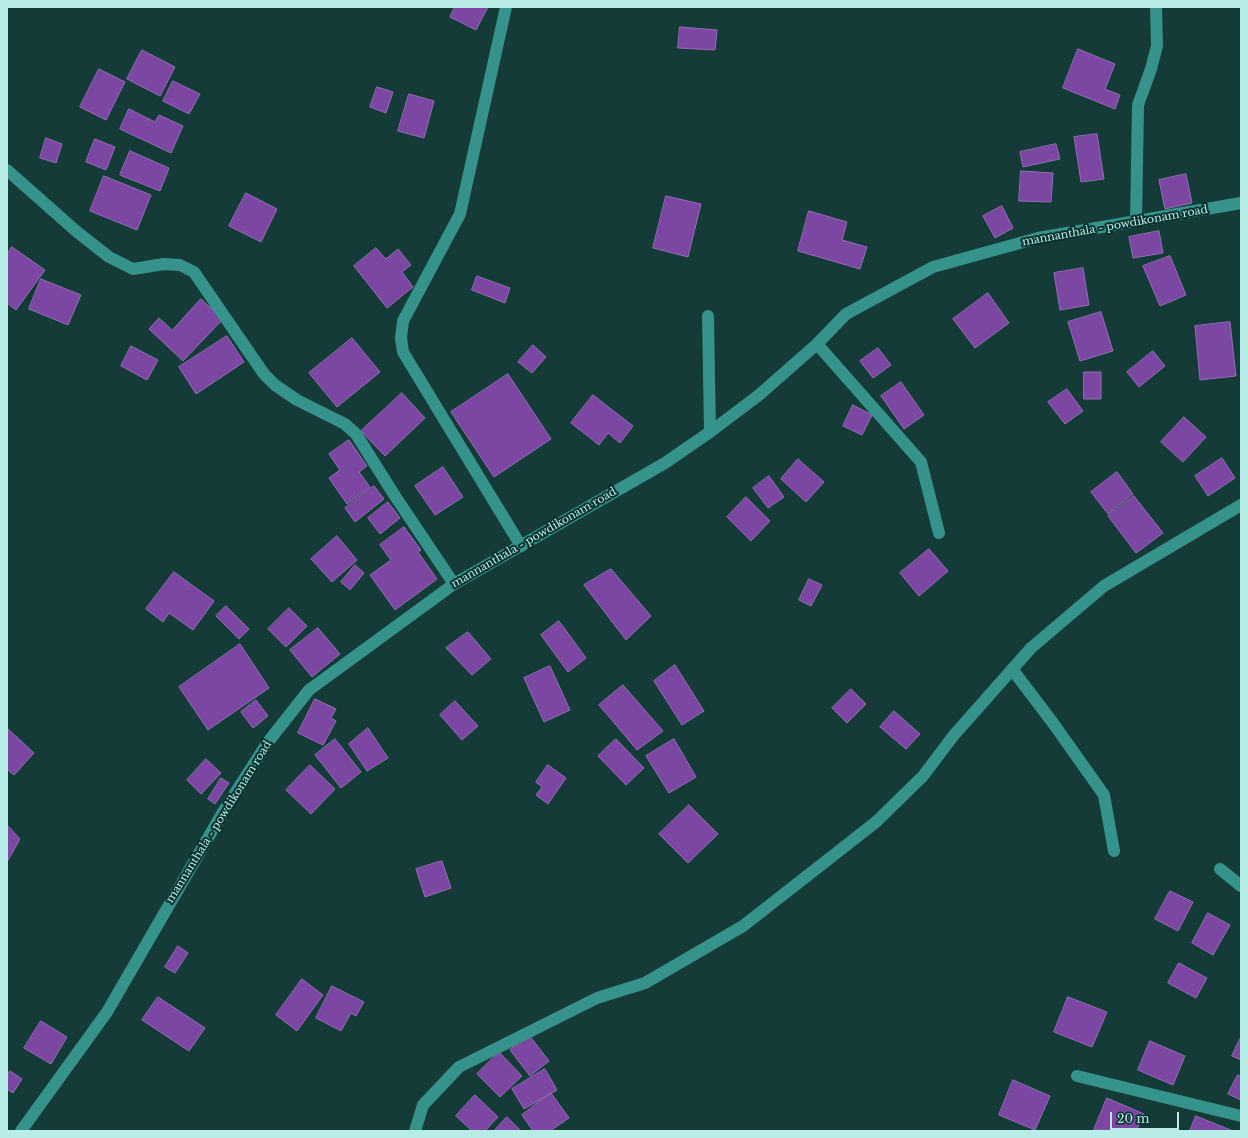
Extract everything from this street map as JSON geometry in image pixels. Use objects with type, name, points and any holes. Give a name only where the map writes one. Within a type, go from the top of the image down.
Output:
[{"type":"street","points":[[506,7],[460,214],[403,321],[401,338],[403,352],[521,546]]},
{"type":"street","points":[[1136,221],[1138,105],[1151,69],[1157,46],[1156,7]]},
{"type":"street","points":[[7,170],[76,231],[109,257],[133,269],[164,264],[180,265],[194,272],[264,374],[275,385],[297,400],[345,424],[356,434],[395,496],[454,584]]},
{"type":"street","name":"mannanthala - powdikonam road","points":[[21,1131],[107,1012],[223,812],[268,742],[309,690],[454,584],[665,463],[710,432],[759,395],[817,344],[846,314],[933,267],[1038,238],[1241,203]]},
{"type":"street","points":[[708,316],[710,432]]},
{"type":"street","points":[[817,344],[921,462],[939,533]]},
{"type":"street","points":[[415,1131],[423,1105],[459,1067],[597,998],[645,982],[743,926],[876,822],[923,776],[954,735],[1031,648],[1104,586],[1241,505]]},
{"type":"street","points":[[1012,669],[1104,794],[1114,851]]},
{"type":"street","points":[[1220,869],[1241,886]]},
{"type":"street","points":[[1077,1076],[1241,1116]]},
{"type":"building","points":[[455,7],[488,7],[476,30],[450,17]]},
{"type":"building","points":[[680,27],[717,30],[715,50],[678,48]]},
{"type":"building","points":[[1078,49],[1115,64],[1105,89],[1120,95],[1115,109],[1063,88]]},
{"type":"building","points":[[142,50],[175,67],[160,96],[127,79]]},
{"type":"building","points":[[99,69],[125,82],[106,120],[80,107]]},
{"type":"building","points":[[173,81],[200,94],[189,114],[163,101]]},
{"type":"building","points":[[377,87],[393,92],[386,113],[370,107]]},
{"type":"building","points":[[409,94],[434,101],[424,138],[398,131]]},
{"type":"building","points":[[129,109],[155,122],[159,115],[183,126],[171,153],[120,129]]},
{"type":"building","points":[[1097,134],[1104,179],[1081,182],[1074,137]]},
{"type":"building","points":[[46,138],[62,144],[56,163],[40,158]]},
{"type":"building","points":[[95,139],[115,147],[106,170],[86,162]]},
{"type":"building","points":[[1056,144],[1060,159],[1023,167],[1020,152]]},
{"type":"building","points":[[130,151],[169,168],[160,191],[120,175]]},
{"type":"building","points":[[1021,171],[1053,173],[1051,202],[1019,201]]},
{"type":"building","points":[[1186,174],[1192,203],[1165,209],[1159,180]]},
{"type":"building","points":[[104,176],[151,195],[137,230],[90,211]]},
{"type":"building","points":[[246,193],[277,209],[261,242],[229,226]]},
{"type":"building","points":[[666,196],[701,204],[688,257],[653,248]]},
{"type":"building","points":[[1002,206],[1013,228],[995,238],[983,216]]},
{"type":"building","points":[[809,211],[847,222],[842,240],[867,247],[860,269],[798,251]]},
{"type":"building","points":[[1159,231],[1163,253],[1133,258],[1129,237]]},
{"type":"building","points":[[12,247],[45,270],[16,310],[7,303],[7,254]]},
{"type":"building","points":[[376,248],[386,259],[398,249],[411,265],[402,272],[413,287],[387,308],[354,266]]},
{"type":"building","points":[[1170,256],[1186,295],[1160,306],[1143,266]]},
{"type":"building","points":[[1083,268],[1089,305],[1060,310],[1054,273]]},
{"type":"building","points":[[477,276],[510,288],[505,303],[472,290]]},
{"type":"building","points":[[41,279],[81,295],[68,325],[29,309]]},
{"type":"building","points":[[988,293],[1009,323],[975,348],[953,319]]},
{"type":"building","points":[[201,299],[223,319],[183,361],[149,329],[159,318],[172,330]]},
{"type":"building","points":[[1101,312],[1113,351],[1080,361],[1068,322]]},
{"type":"building","points":[[1230,322],[1236,376],[1200,380],[1195,326]]},
{"type":"building","points":[[227,336],[244,362],[196,394],[179,367]]},
{"type":"building","points":[[352,338],[380,372],[337,407],[309,373]]},
{"type":"building","points":[[533,345],[546,357],[532,373],[518,362]]},
{"type":"building","points":[[131,346],[158,360],[147,380],[121,366]]},
{"type":"building","points":[[878,348],[891,365],[873,378],[860,361]]},
{"type":"building","points":[[1153,351],[1165,366],[1139,387],[1127,372]]},
{"type":"building","points":[[1084,372],[1101,372],[1101,399],[1084,399]]},
{"type":"building","points":[[508,374],[551,439],[494,477],[451,412]]},
{"type":"building","points":[[901,382],[924,415],[904,429],[881,396]]},
{"type":"building","points":[[1067,389],[1083,411],[1065,424],[1048,402]]},
{"type":"building","points":[[402,393],[425,418],[385,456],[361,431]]},
{"type":"building","points":[[593,395],[633,426],[620,443],[608,433],[599,445],[571,423]]},
{"type":"building","points":[[853,405],[872,415],[862,435],[843,426]]},
{"type":"building","points":[[1184,417],[1206,437],[1183,462],[1161,442]]},
{"type":"building","points":[[349,440],[367,466],[359,472],[370,487],[347,504],[329,478],[340,470],[329,454]]},
{"type":"building","points":[[1222,458],[1235,478],[1208,496],[1195,476]]},
{"type":"building","points":[[798,459],[824,482],[806,502],[781,479]]},
{"type":"building","points":[[443,467],[463,497],[435,515],[415,486]]},
{"type":"building","points":[[1117,472],[1133,494],[1108,514],[1091,492]]},
{"type":"building","points":[[769,476],[784,497],[768,508],[753,488]]},
{"type":"building","points":[[374,486],[384,499],[355,522],[345,508]]},
{"type":"building","points":[[1134,496],[1163,533],[1136,553],[1108,516]]},
{"type":"building","points":[[746,497],[770,521],[751,541],[727,517]]},
{"type":"building","points":[[388,502],[400,518],[380,534],[368,518]]},
{"type":"building","points":[[404,527],[421,550],[418,552],[437,579],[395,610],[370,575],[391,560],[380,545]]},
{"type":"building","points":[[337,536],[357,560],[332,582],[311,559]]},
{"type":"building","points":[[929,549],[948,571],[919,596],[900,573]]},
{"type":"building","points":[[355,565],[364,573],[350,590],[341,582]]},
{"type":"building","points":[[611,569],[651,616],[626,640],[584,585]]},
{"type":"building","points":[[174,572],[214,601],[193,630],[169,613],[163,622],[146,609]]},
{"type":"building","points":[[809,579],[822,585],[811,606],[799,600]]},
{"type":"building","points":[[226,606],[249,629],[239,639],[216,616]]},
{"type":"building","points":[[289,608],[307,626],[286,647],[268,629]]},
{"type":"building","points":[[559,621],[586,658],[568,672],[541,635]]},
{"type":"building","points":[[318,628],[340,654],[312,677],[290,650]]},
{"type":"building","points":[[468,632],[491,659],[472,675],[446,648]]},
{"type":"building","points":[[240,644],[269,688],[208,730],[179,687]]},
{"type":"building","points":[[675,665],[704,711],[682,725],[654,681]]},
{"type":"building","points":[[550,666],[570,710],[544,722],[524,678]]},
{"type":"building","points":[[623,685],[663,731],[637,750],[599,705]]},
{"type":"building","points":[[851,689],[866,704],[847,723],[832,708]]},
{"type":"building","points":[[315,699],[336,709],[331,718],[336,721],[323,745],[298,733]]},
{"type":"building","points":[[256,700],[268,716],[253,728],[241,712]]},
{"type":"building","points":[[455,701],[478,726],[462,740],[440,715]]},
{"type":"building","points":[[894,711],[920,734],[906,749],[880,727]]},
{"type":"building","points":[[7,728],[34,753],[14,775],[7,769]]},
{"type":"building","points":[[368,728],[388,758],[367,771],[349,744]]},
{"type":"building","points":[[335,739],[361,772],[341,788],[315,755]]},
{"type":"building","points":[[616,739],[644,768],[626,785],[598,756]]},
{"type":"building","points":[[674,739],[696,777],[669,793],[646,756]]},
{"type":"building","points":[[206,759],[221,773],[201,794],[187,780]]},
{"type":"building","points":[[310,765],[335,789],[311,814],[286,790]]},
{"type":"building","points":[[548,765],[566,778],[548,804],[536,795],[542,787],[536,782]]},
{"type":"building","points":[[221,778],[229,783],[215,804],[208,799]]},
{"type":"building","points":[[689,805],[718,834],[688,863],[659,834]]},
{"type":"building","points":[[7,825],[20,839],[7,862]]},
{"type":"building","points":[[442,861],[451,888],[425,897],[416,869]]},
{"type":"building","points":[[1170,891],[1193,902],[1178,931],[1155,919]]},
{"type":"building","points":[[1208,913],[1230,925],[1213,955],[1192,943]]},
{"type":"building","points":[[178,946],[188,953],[175,973],[165,967]]},
{"type":"building","points":[[1179,963],[1207,978],[1196,998],[1168,983]]},
{"type":"building","points":[[302,979],[323,995],[297,1031],[276,1015]]},
{"type":"building","points":[[332,986],[364,1002],[356,1016],[351,1013],[341,1031],[316,1018]]},
{"type":"building","points":[[158,997],[205,1028],[189,1051],[142,1020]]},
{"type":"building","points":[[1068,997],[1107,1012],[1092,1047],[1054,1032]]},
{"type":"building","points":[[41,1021],[67,1037],[51,1064],[24,1048]]},
{"type":"building","points":[[529,1035],[549,1061],[530,1076],[510,1050]]},
{"type":"building","points":[[1240,1039],[1241,1040],[1241,1060],[1232,1056]]},
{"type":"building","points":[[1150,1041],[1185,1056],[1173,1085],[1138,1070]]},
{"type":"building","points":[[499,1052],[522,1076],[500,1097],[477,1074]]},
{"type":"building","points":[[545,1069],[557,1090],[524,1109],[512,1089]]},
{"type":"building","points":[[10,1071],[22,1079],[13,1093],[7,1089],[7,1075]]},
{"type":"building","points":[[1238,1075],[1241,1077],[1241,1100],[1228,1094]]},
{"type":"building","points":[[1013,1080],[1050,1096],[1035,1130],[999,1115]]},
{"type":"building","points":[[551,1093],[569,1118],[550,1131],[533,1131],[522,1115]]},
{"type":"building","points":[[475,1095],[498,1117],[485,1131],[472,1131],[456,1116]]},
{"type":"building","points":[[1107,1098],[1144,1114],[1136,1131],[1094,1130]]},
{"type":"building","points":[[1196,1116],[1233,1131],[1190,1131]]},
{"type":"building","points":[[507,1117],[521,1131],[494,1131]]}]
